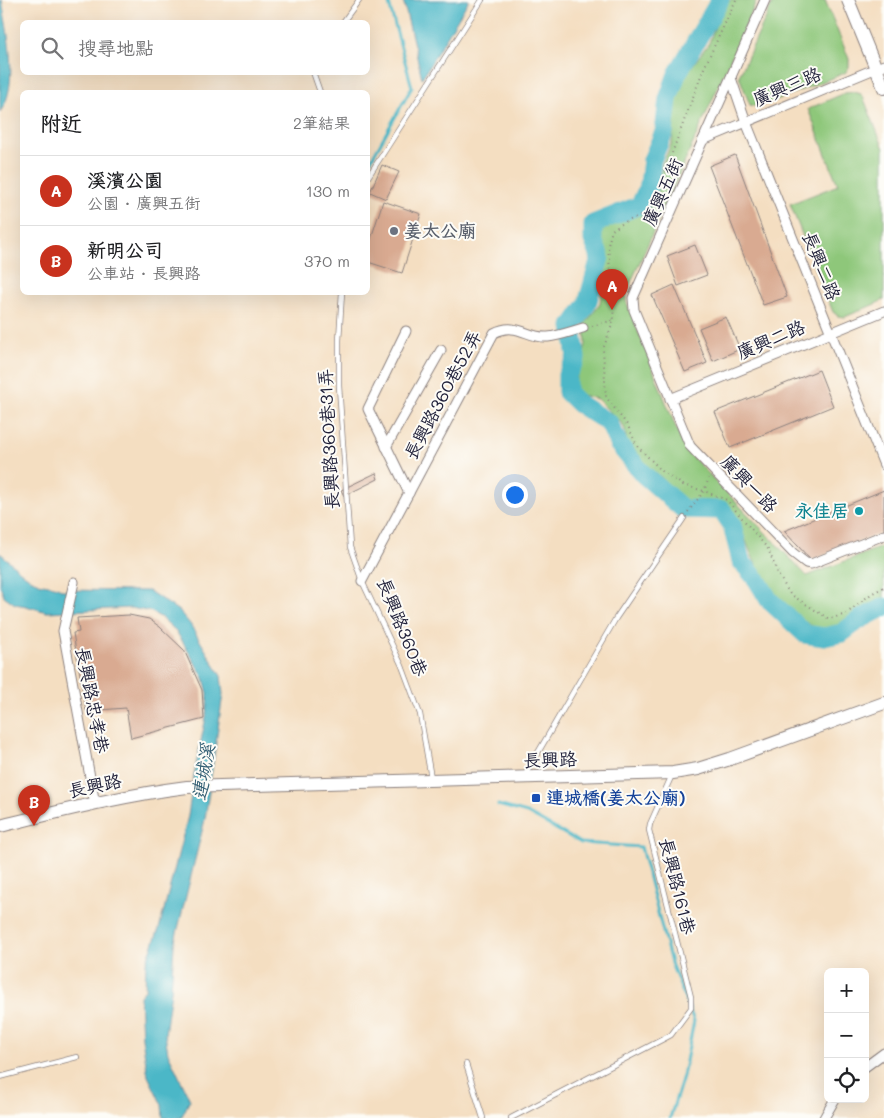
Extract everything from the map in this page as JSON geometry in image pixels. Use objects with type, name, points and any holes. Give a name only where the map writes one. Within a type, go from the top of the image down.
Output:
[{"type":"main road","points":[[848,0],[880,66],[884,88]]},
{"type":"main road","name":"長興路","points":[[0,826],[157,791],[202,786],[673,774],[730,760],[884,702]]},
{"type":"street","name":"廣興五街","points":[[670,399],[634,310],[633,298],[765,0]]},
{"type":"street","name":"廣興三路","points":[[703,140],[880,66]]},
{"type":"street","name":"長興二路","points":[[731,78],[746,122],[884,465]]},
{"type":"street","name":"廣興二路","points":[[670,399],[884,311]]},
{"type":"street","name":"長興路360巷52弄","points":[[409,493],[494,333],[512,328],[546,338],[583,328]]},
{"type":"street","points":[[406,332],[368,409],[409,493]]},
{"type":"street","points":[[386,447],[441,350]]},
{"type":"street","name":"廣興一路","points":[[670,399],[690,446],[806,563],[811,564],[884,535]]},
{"type":"street","name":"長興路360巷","points":[[362,581],[409,493]]},
{"type":"street","name":"長興路忠孝巷","points":[[74,582],[63,631],[95,804]]},
{"type":"street","points":[[869,1064],[884,1053]]},
{"type":"street","points":[[824,1118],[832,1103]]},
{"type":"lane","points":[[344,20],[359,0]]},
{"type":"lane","points":[[370,174],[482,0]]},
{"type":"lane","points":[[314,75],[319,90]]},
{"type":"lane","name":"長興路360巷31弄","points":[[342,295],[339,386],[348,534],[353,558],[362,581]]},
{"type":"lane","points":[[523,778],[616,618],[684,518]]},
{"type":"lane","name":"長興路360巷","points":[[362,581],[402,666],[420,714],[432,781]]},
{"type":"lane","name":"長興路161巷","points":[[511,1118],[671,1035],[691,1008],[691,997],[649,830],[673,774]]},
{"type":"lane","points":[[0,1077],[77,1057]]},
{"type":"lane","points":[[466,1064],[483,1118]]},
{"type":"path","points":[[736,0],[704,68],[669,161],[661,195],[648,213],[625,222],[612,230],[608,245],[614,320],[604,349],[606,396],[628,426],[637,446],[663,472],[683,485],[704,490],[727,500],[768,549],[779,576],[790,594],[829,619],[846,614],[884,587]]},
{"type":"path","points":[[583,328],[614,320]]},
{"type":"path","points":[[684,518],[704,490],[712,470]]},
{"type":"green space","points":[[725,0],[757,0],[627,291],[626,301],[684,448],[807,576],[884,546],[884,602],[869,607],[848,624],[836,630],[816,628],[806,623],[778,599],[762,576],[736,517],[727,506],[717,504],[700,506],[681,498],[661,477],[629,454],[623,425],[597,399],[578,394],[573,389],[586,344],[585,324],[600,304],[605,263],[603,249],[596,230],[637,212],[653,200],[657,193],[663,163],[672,142],[677,93],[681,81],[709,43]]},
{"type":"green space","points":[[774,0],[825,0],[849,59],[849,67],[845,73],[758,107],[750,105],[739,76]]},
{"type":"green space","points":[[854,92],[861,94],[864,99],[884,149],[884,300],[845,317],[838,316],[833,312],[790,204],[838,185],[808,109],[845,93]]},
{"type":"water","points":[[0,0],[2,0],[7,26],[11,73],[6,101],[0,112]]},
{"type":"water","points":[[403,0],[469,0],[422,78]]},
{"type":"water","name":"連城溪","points":[[0,553],[34,581],[62,590],[149,591],[179,611],[190,624],[221,676],[223,694],[205,819],[174,945],[171,991],[165,1034],[168,1053],[190,1100],[181,1118],[163,1118],[162,1105],[148,1076],[142,1038],[140,996],[145,990],[146,963],[159,929],[188,816],[194,774],[206,717],[208,694],[204,678],[176,631],[152,612],[131,608],[47,612],[15,604],[4,596],[0,585]]},
{"type":"building","points":[[735,155],[787,297],[763,305],[709,166]]},
{"type":"building","points":[[382,165],[399,172],[386,199],[370,192]]},
{"type":"building","name":"姜太公廟","points":[[383,201],[421,214],[402,273],[370,263],[370,242]]},
{"type":"building","points":[[695,245],[707,275],[678,286],[667,256]]},
{"type":"building","points":[[674,285],[707,363],[685,372],[652,295]]},
{"type":"building","points":[[726,317],[740,349],[713,361],[699,328]]},
{"type":"building","points":[[819,370],[833,406],[730,448],[715,412]]},
{"type":"building","points":[[376,473],[378,479],[344,496],[341,490]]},
{"type":"building","name":"永佳居","points":[[884,490],[884,532],[811,560],[784,531]]},
{"type":"building","points":[[129,615],[149,619],[184,650],[202,690],[204,719],[131,738],[126,708],[86,711],[73,633],[79,632],[77,618]]},
{"type":"waterway","points":[[370,161],[412,87],[388,0]]},
{"type":"waterway","points":[[720,0],[677,74],[668,99],[664,132],[652,160],[649,185],[640,205],[593,224],[593,240],[600,257],[587,304],[572,326],[576,358],[567,375],[567,392],[579,404],[609,423],[619,445],[643,474],[683,509],[722,510],[732,525],[741,561],[757,580],[769,600],[805,634],[824,637],[842,633],[859,620],[884,607]]},
{"type":"waterway","points":[[498,805],[527,813],[581,843],[641,847],[671,963],[694,1021],[683,1076],[670,1118]]},
{"type":"place","name":"姜太公廟","points":[[394,231]]},
{"type":"place","name":"溪濱公園","points":[[612,310]]},
{"type":"place","name":"永佳居","points":[[859,511]]},
{"type":"place","name":"連城橋(姜太公廟)","points":[[536,798]]},
{"type":"place","name":"新明公司","points":[[34,826]]}]
